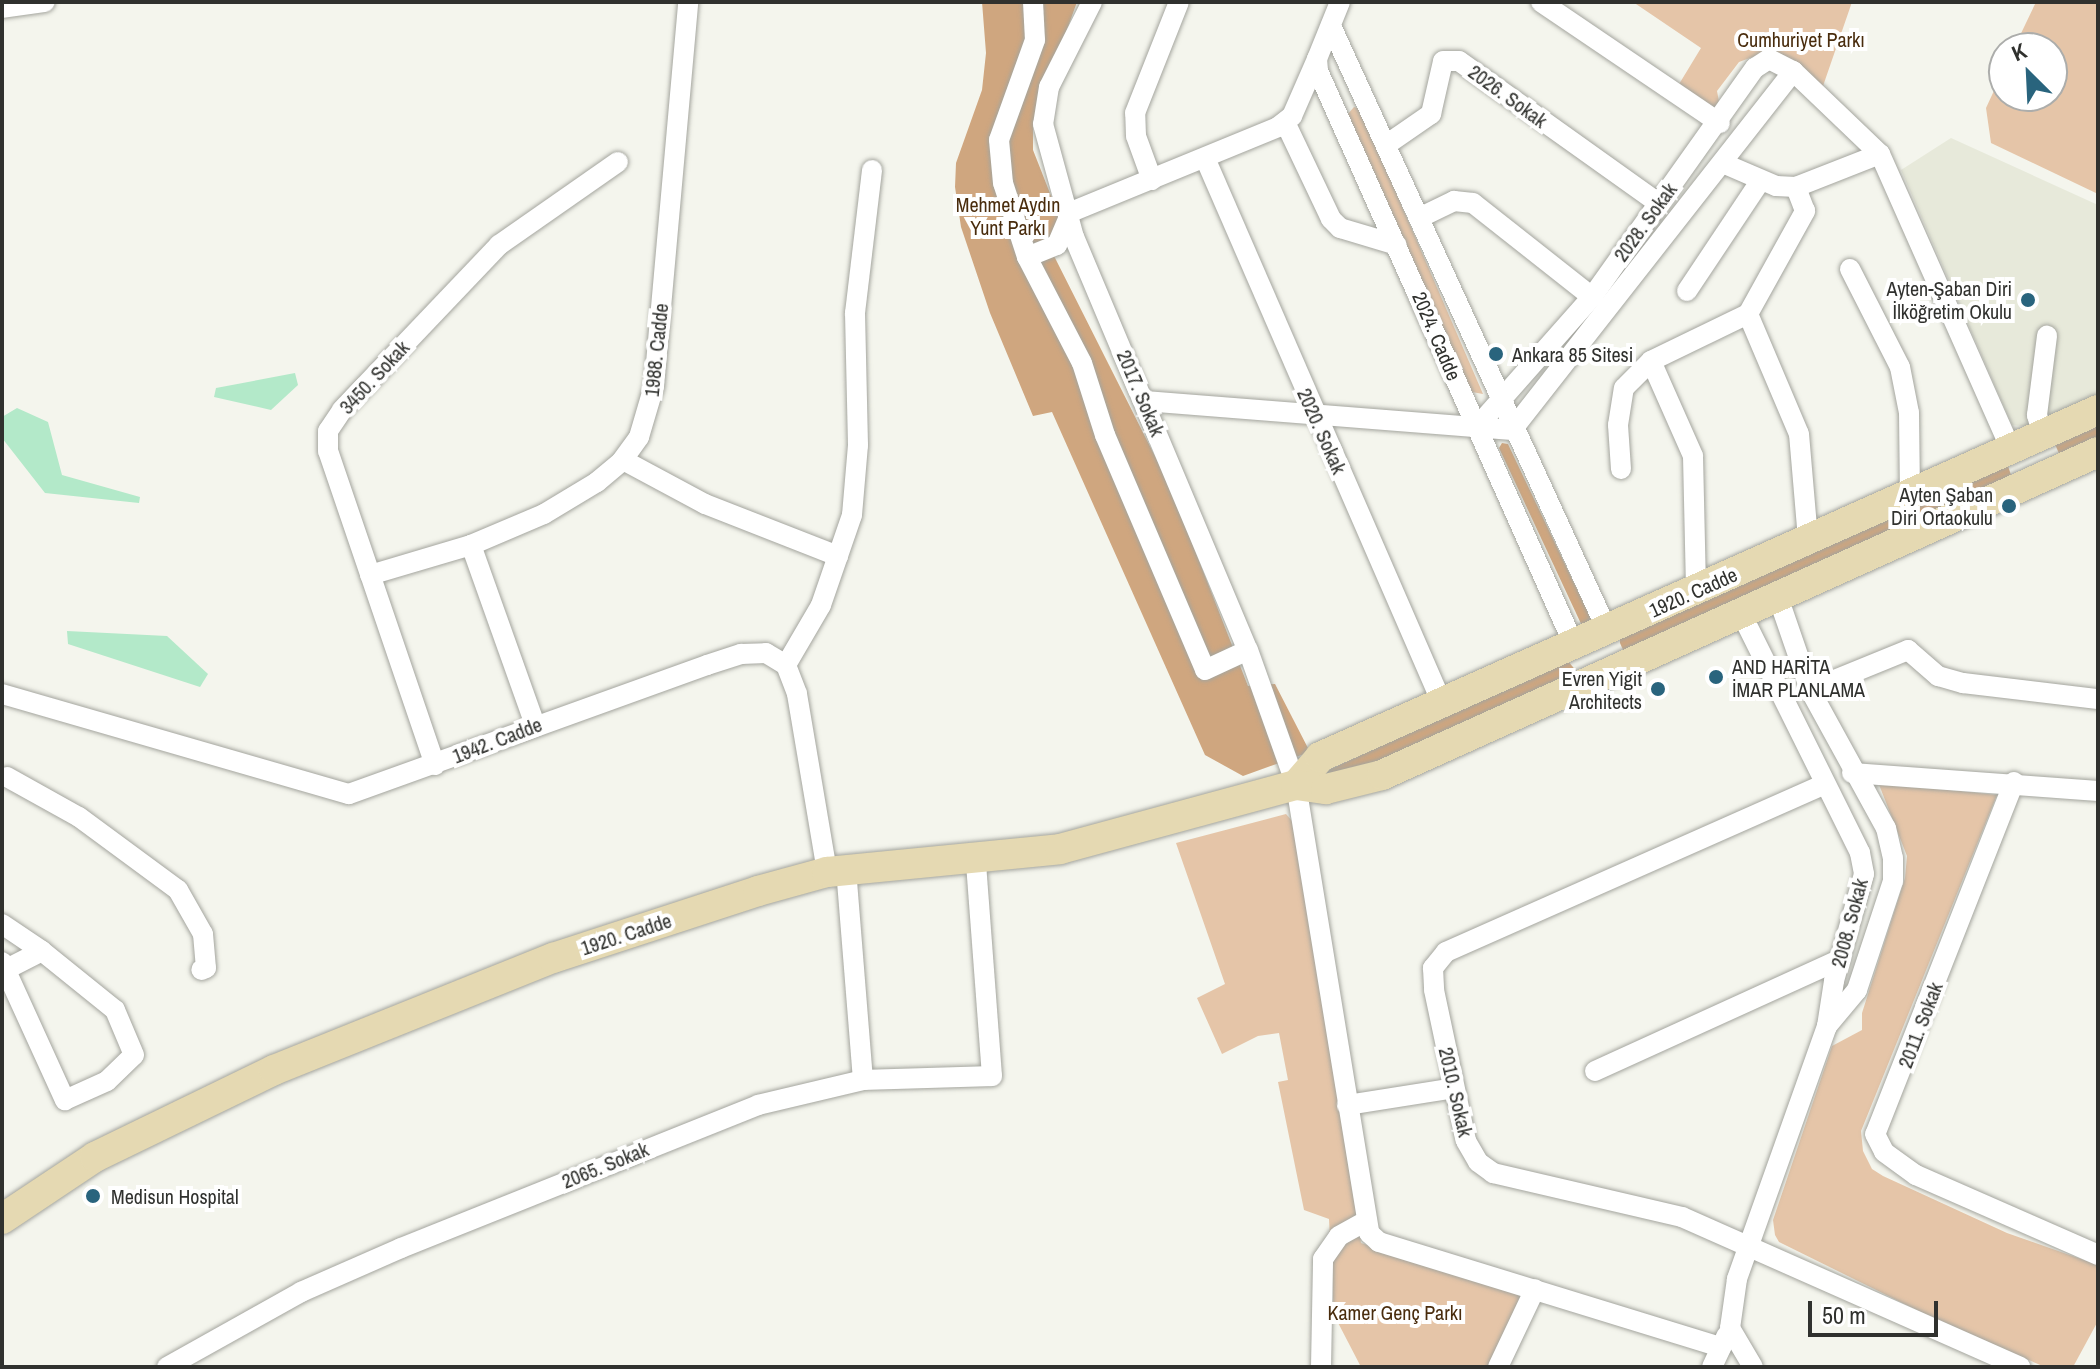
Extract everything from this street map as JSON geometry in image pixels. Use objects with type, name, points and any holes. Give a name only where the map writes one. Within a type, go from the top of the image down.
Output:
[{"type":"main road","name":"1920. Cadde","points":[[1296,785],[1320,757],[2098,410]]},
{"type":"main road","points":[[2043,435],[2059,469]]},
{"type":"main road","points":[[2011,449],[2027,484]]},
{"type":"main road","name":"1920. Cadde","points":[[2,1219],[95,1157],[151,1127],[315,1053],[553,958],[836,871],[976,861],[1103,840],[1296,785],[1326,789],[1382,775],[2098,452]]},
{"type":"main road","points":[[1607,630],[1623,664]]},
{"type":"main road","points":[[1574,645],[1590,679]]},
{"type":"street","points":[[2,8],[45,2]]},
{"type":"street","name":"1988. Cadde","points":[[370,575],[471,545],[571,500],[623,460],[639,437],[654,386],[688,2]]},
{"type":"street","points":[[1033,2],[1035,40],[999,140],[1003,183],[1027,257],[1082,363],[1105,435],[1205,670],[1248,650]]},
{"type":"street","name":"2017. Sokak","points":[[1092,2],[1049,87],[1043,124],[1071,212],[1074,237],[1248,650],[1296,785],[1366,1221]]},
{"type":"street","points":[[1152,180],[1136,136],[1135,113],[1179,2]]},
{"type":"street","points":[[1027,257],[1057,245],[1071,212],[1285,122],[1302,92],[1340,2]]},
{"type":"street","points":[[1541,2],[1720,123]]},
{"type":"street","name":"2024. Cadde","points":[[1331,26],[1512,430],[1607,630]]},
{"type":"street","name":"2024. Cadde","points":[[1317,59],[1333,104],[1574,645]]},
{"type":"street","name":"2028. Sokak","points":[[1476,428],[1501,405],[1592,297],[1658,203],[1720,123],[1755,68],[1769,59],[1793,71],[1725,164],[1512,430]]},
{"type":"street","name":"2026. Sokak","points":[[1386,145],[1431,114],[1443,61],[1459,61],[1658,203]]},
{"type":"street","points":[[1793,71],[1880,154],[2011,449]]},
{"type":"street","points":[[1302,92],[1333,104],[1361,92]]},
{"type":"street","points":[[1285,122],[1331,219],[1340,228],[1397,245]]},
{"type":"street","points":[[1725,164],[1761,180],[1796,187],[1880,154]]},
{"type":"street","name":"2020. Sokak","points":[[1205,158],[1442,703]]},
{"type":"street","name":"3450. Sokak","points":[[435,765],[328,451],[334,420],[499,245],[618,162]]},
{"type":"street","points":[[863,1080],[836,871],[797,694],[786,665],[821,605],[852,515],[857,459],[855,313],[872,170]]},
{"type":"street","points":[[1687,291],[1761,180]]},
{"type":"street","points":[[1621,469],[1618,425],[1624,388],[1651,361],[1748,314],[1805,211],[1796,187]]},
{"type":"street","points":[[1419,218],[1454,201],[1473,203],[1592,297]]},
{"type":"street","points":[[1850,269],[1900,367],[1909,413],[1910,494]]},
{"type":"street","points":[[1748,314],[1799,434],[1808,540]]},
{"type":"street","points":[[2043,435],[2037,415],[2047,336]]},
{"type":"street","points":[[1651,361],[1693,456],[1696,591]]},
{"type":"street","points":[[1145,401],[1512,430]]},
{"type":"street","points":[[623,460],[705,504],[838,556]]},
{"type":"street","points":[[471,545],[535,725]]},
{"type":"street","points":[[1778,597],[1810,690],[1852,773],[1886,828],[1893,881],[1857,990],[1827,1026]]},
{"type":"street","name":"2008. Sokak","points":[[1712,1367],[1726,1337],[1737,1279],[1827,1026],[1864,874],[1860,853],[1741,613]]},
{"type":"street","points":[[1810,690],[1908,650],[1938,676],[1963,683],[2098,699]]},
{"type":"street","name":"1942. Cadde","points":[[2,694],[349,794],[435,765],[535,725],[741,654],[766,653],[786,665]]},
{"type":"street","points":[[1852,773],[2014,782],[2098,791]]},
{"type":"street","points":[[4,777],[79,817],[178,890],[203,934],[206,968],[201,970]]},
{"type":"street","name":"2011. Sokak","points":[[2014,782],[1875,1134],[1884,1152],[1916,1175],[1992,1205],[2098,1255]]},
{"type":"street","name":"2010. Sokak","points":[[1825,784],[1446,952],[1433,968],[1434,990],[1466,1141],[1478,1162],[1493,1173],[1575,1196],[1682,1217],[2020,1367]]},
{"type":"street","name":"2065. Sokak","points":[[167,1367],[248,1319],[401,1248],[758,1105],[863,1080],[992,1076],[976,861]]},
{"type":"street","points":[[2,924],[42,951],[115,1010],[134,1055],[107,1081],[65,1100],[5,965],[42,951]]},
{"type":"street","points":[[1595,1071],[1841,959]]},
{"type":"street","points":[[1347,1105],[1454,1088]]},
{"type":"street","points":[[1321,1367],[1323,1259],[1339,1236],[1366,1221],[1379,1242],[1535,1289],[1726,1337],[1753,1367]]},
{"type":"street","points":[[1498,1367],[1535,1289]]},
{"type":"shaded area","name":"Ayten-Şaban Diri İlköğretim Okulu","points":[[1951,138],[2098,205],[2098,396],[2031,427],[2012,425],[1901,170]]},
{"type":"shaded area","points":[[295,373],[298,385],[271,410],[214,397],[216,388]]},
{"type":"shaded area","points":[[17,408],[48,422],[62,475],[140,497],[139,503],[45,493],[2,438],[2,417]]},
{"type":"shaded area","points":[[67,631],[167,636],[208,674],[200,687],[68,644]]},
{"type":"green space","name":"Mehmet Aydın Yunt Parkı","points":[[982,2],[1077,2],[1033,124],[1033,150],[1059,216],[1049,246],[1169,484],[1248,686],[1275,684],[1310,752],[1243,776],[1205,755],[1052,412],[1033,416],[990,313],[961,227],[955,187],[956,163],[982,90],[986,53]]},
{"type":"green space","name":"Cumhuriyet Parkı","points":[[1633,2],[1852,2],[1823,86],[1758,55],[1739,62],[1717,91],[1720,107],[1709,122],[1670,99],[1701,48]]},
{"type":"green space","points":[[2036,2],[2098,2],[2098,194],[1991,143],[1986,108],[1988,104],[1988,112],[2068,112],[2068,32],[2022,32]]},
{"type":"green space","points":[[1354,107],[1360,109],[1483,394],[1472,392],[1347,115]]},
{"type":"green space","points":[[2098,421],[2098,441],[2061,458],[2054,442]]},
{"type":"green space","points":[[1502,443],[1508,444],[1593,623],[1583,628],[1499,448]]},
{"type":"green space","points":[[2008,466],[2012,478],[1624,652],[1620,638]]},
{"type":"green space","points":[[1568,661],[1577,672],[1389,764],[1313,777]]},
{"type":"green space","points":[[1878,782],[1997,795],[1861,1131],[1863,1151],[1872,1169],[1883,1176],[2007,1233],[2098,1265],[2098,1321],[2073,1367],[2045,1367],[1947,1325],[1779,1242],[1775,1235],[1773,1220],[1832,1046],[1862,1030],[1862,1013],[1905,878],[1907,856]]},
{"type":"green space","name":"Kamer Genç Parkı","points":[[1286,814],[1293,822],[1361,1243],[1521,1294],[1490,1367],[1361,1367],[1334,1315],[1329,1219],[1304,1210],[1278,1082],[1288,1080],[1279,1033],[1258,1036],[1222,1054],[1197,998],[1225,984],[1176,843]]},
{"type":"place","name":"Ayten-Şaban Diri İlköğretim Okulu","points":[[2028,300]]},
{"type":"place","name":"Ankara 85 Sitesi","points":[[1496,354]]},
{"type":"place","name":"Ayten Şaban Diri Ortaokulu","points":[[2009,506]]},
{"type":"place","name":"AND HARİTA İMAR PLANLAMA","points":[[1716,677]]},
{"type":"place","name":"Evren Yigit Architects","points":[[1658,689]]},
{"type":"place","name":"Medisun Hospital","points":[[93,1196]]}]
